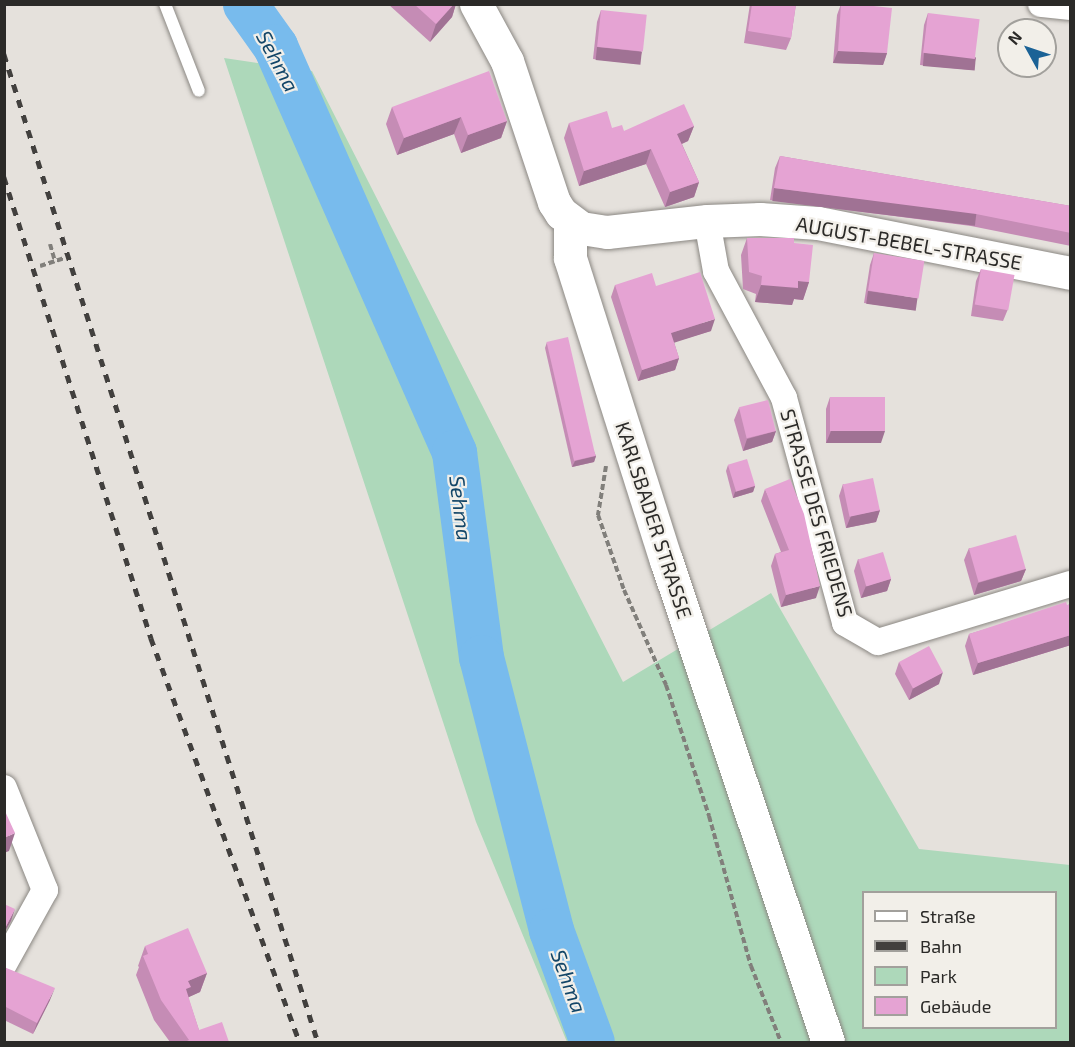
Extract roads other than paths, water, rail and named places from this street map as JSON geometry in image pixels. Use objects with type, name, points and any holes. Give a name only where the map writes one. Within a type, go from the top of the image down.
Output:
[{"type":"main road","points":[[476,4],[507,61],[554,202],[570,221]]},
{"type":"main road","name":"AUGUST-BEBEL-STRASSE","points":[[570,221],[593,232],[707,220],[818,223],[1071,273]]},
{"type":"main road","name":"KARLSBADER STRASSE","points":[[570,221],[570,258],[666,560],[828,1042]]},
{"type":"street","points":[[1041,4],[1071,7]]},
{"type":"street","name":"STRASSE DES FRIEDENS","points":[[707,220],[716,271],[784,398],[845,623],[878,642],[1071,584]]},
{"type":"street","points":[[4,788],[45,890],[4,964]]},
{"type":"lane","points":[[165,4],[199,91]]},
{"type":"waterway","name":"Sehma","points":[[245,4],[275,46],[454,452],[481,657],[551,930],[592,1042]]},
{"type":"railway","points":[[4,54],[318,1042]]},
{"type":"railway","points":[[4,177],[151,638],[300,1042]]}]
